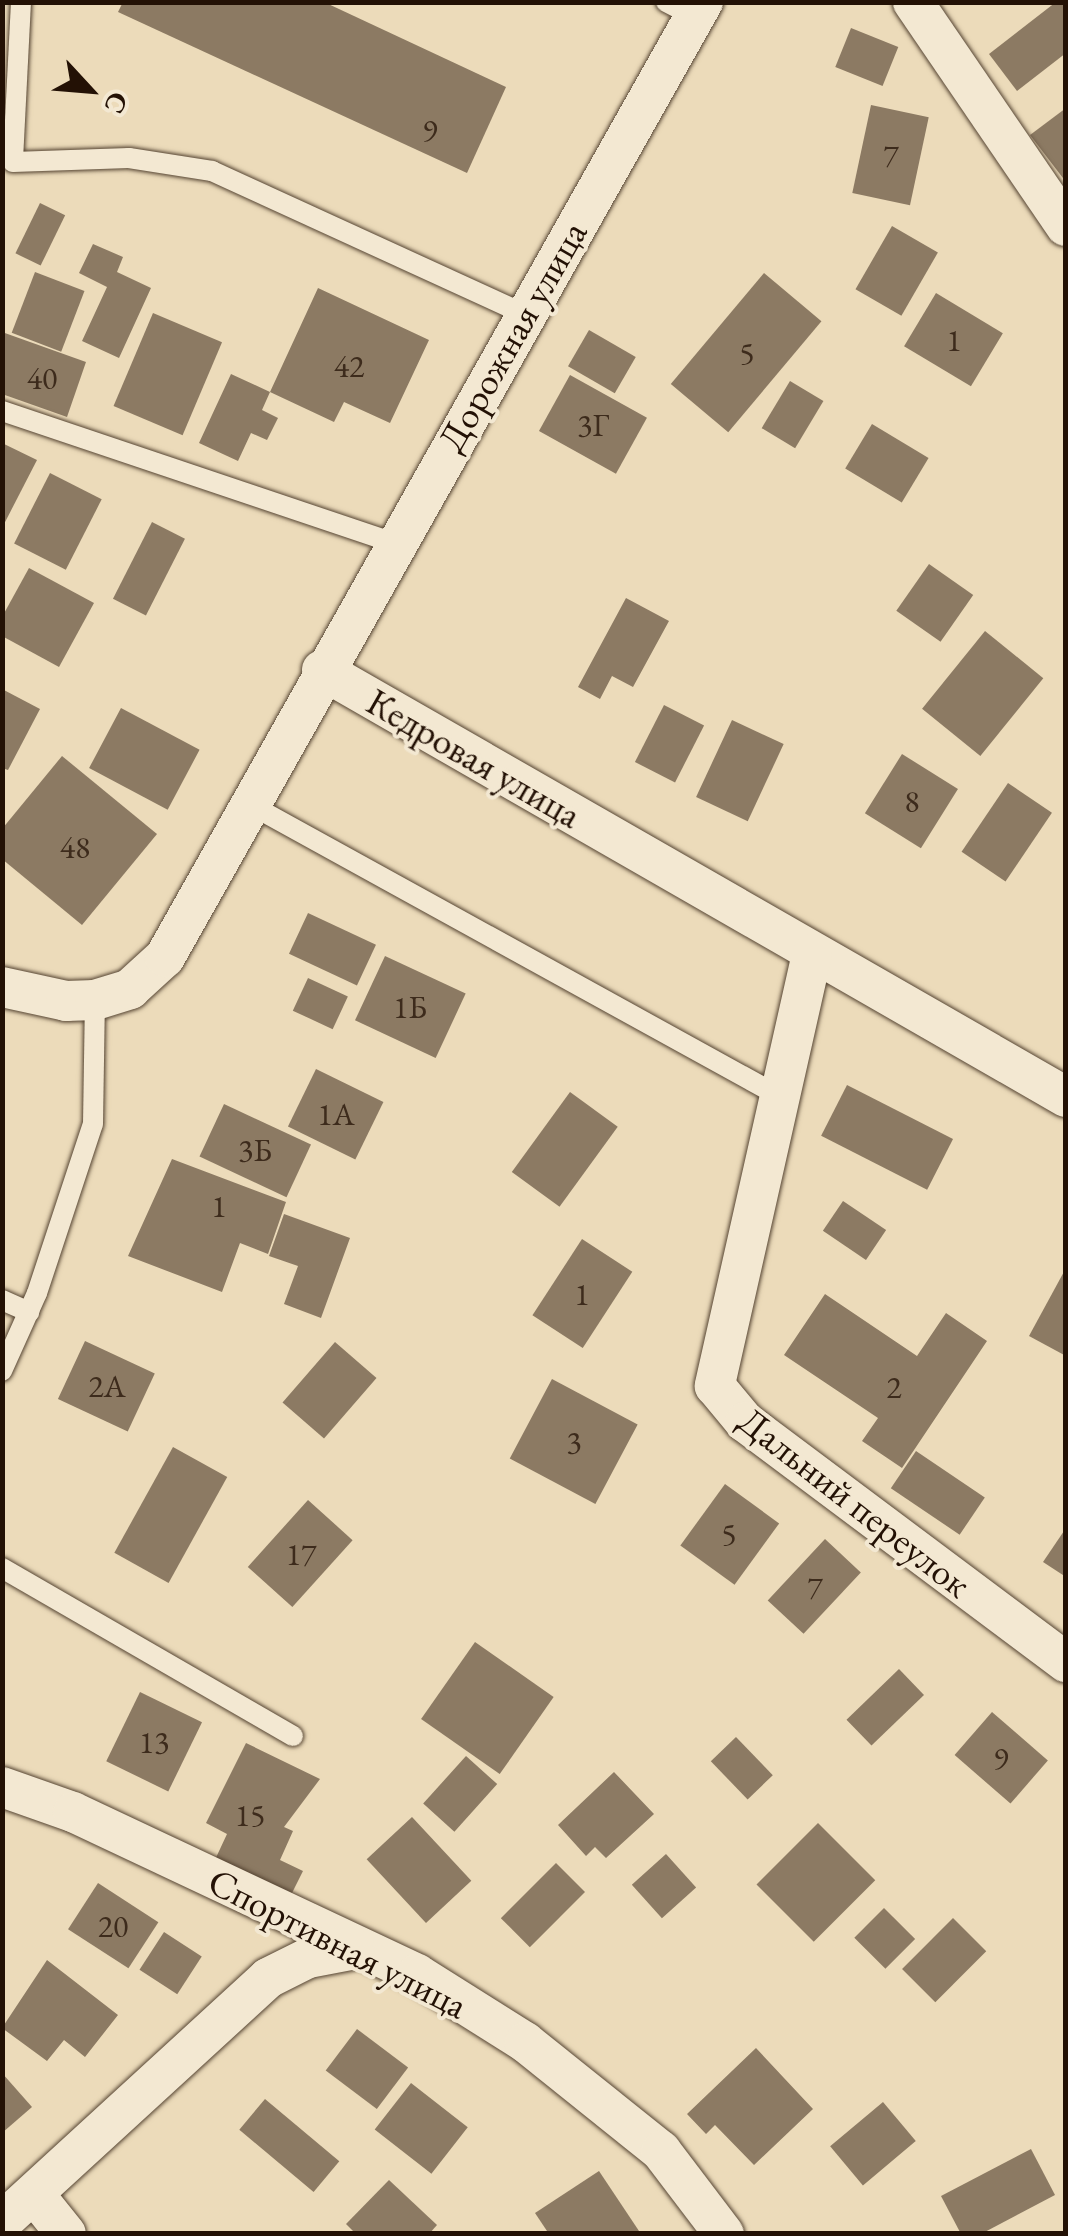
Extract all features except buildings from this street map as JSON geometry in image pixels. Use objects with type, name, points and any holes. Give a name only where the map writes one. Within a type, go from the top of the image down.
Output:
[{"type":"street","points":[[913,2],[1066,226]]},
{"type":"street","name":"Дорожная улица","points":[[322,670],[525,314],[688,7]]},
{"type":"street","name":"Кедровая улица","points":[[2,987],[66,1001],[95,1000],[130,989],[165,956],[322,670],[1066,1097]]},
{"type":"street","name":"Дальний переулок","points":[[812,954],[715,1386],[745,1422],[1066,1662]]},
{"type":"street","name":"Спортивная улица","points":[[2,1787],[73,1812],[355,1949],[417,1974],[526,2042],[661,2151],[724,2234]]},
{"type":"street","points":[[2,2222],[268,1978],[308,1958],[355,1949]]},
{"type":"street","points":[[34,2194],[66,2234]]},
{"type":"lane","points":[[21,2],[13,162],[129,158],[212,171],[525,314]]},
{"type":"lane","points":[[2,411],[394,543]]},
{"type":"lane","points":[[251,805],[779,1096]]},
{"type":"lane","points":[[2,1371],[29,1312],[93,1124],[95,1000]]},
{"type":"lane","points":[[2,1300],[29,1312]]},
{"type":"lane","points":[[2,1568],[294,1736]]}]
